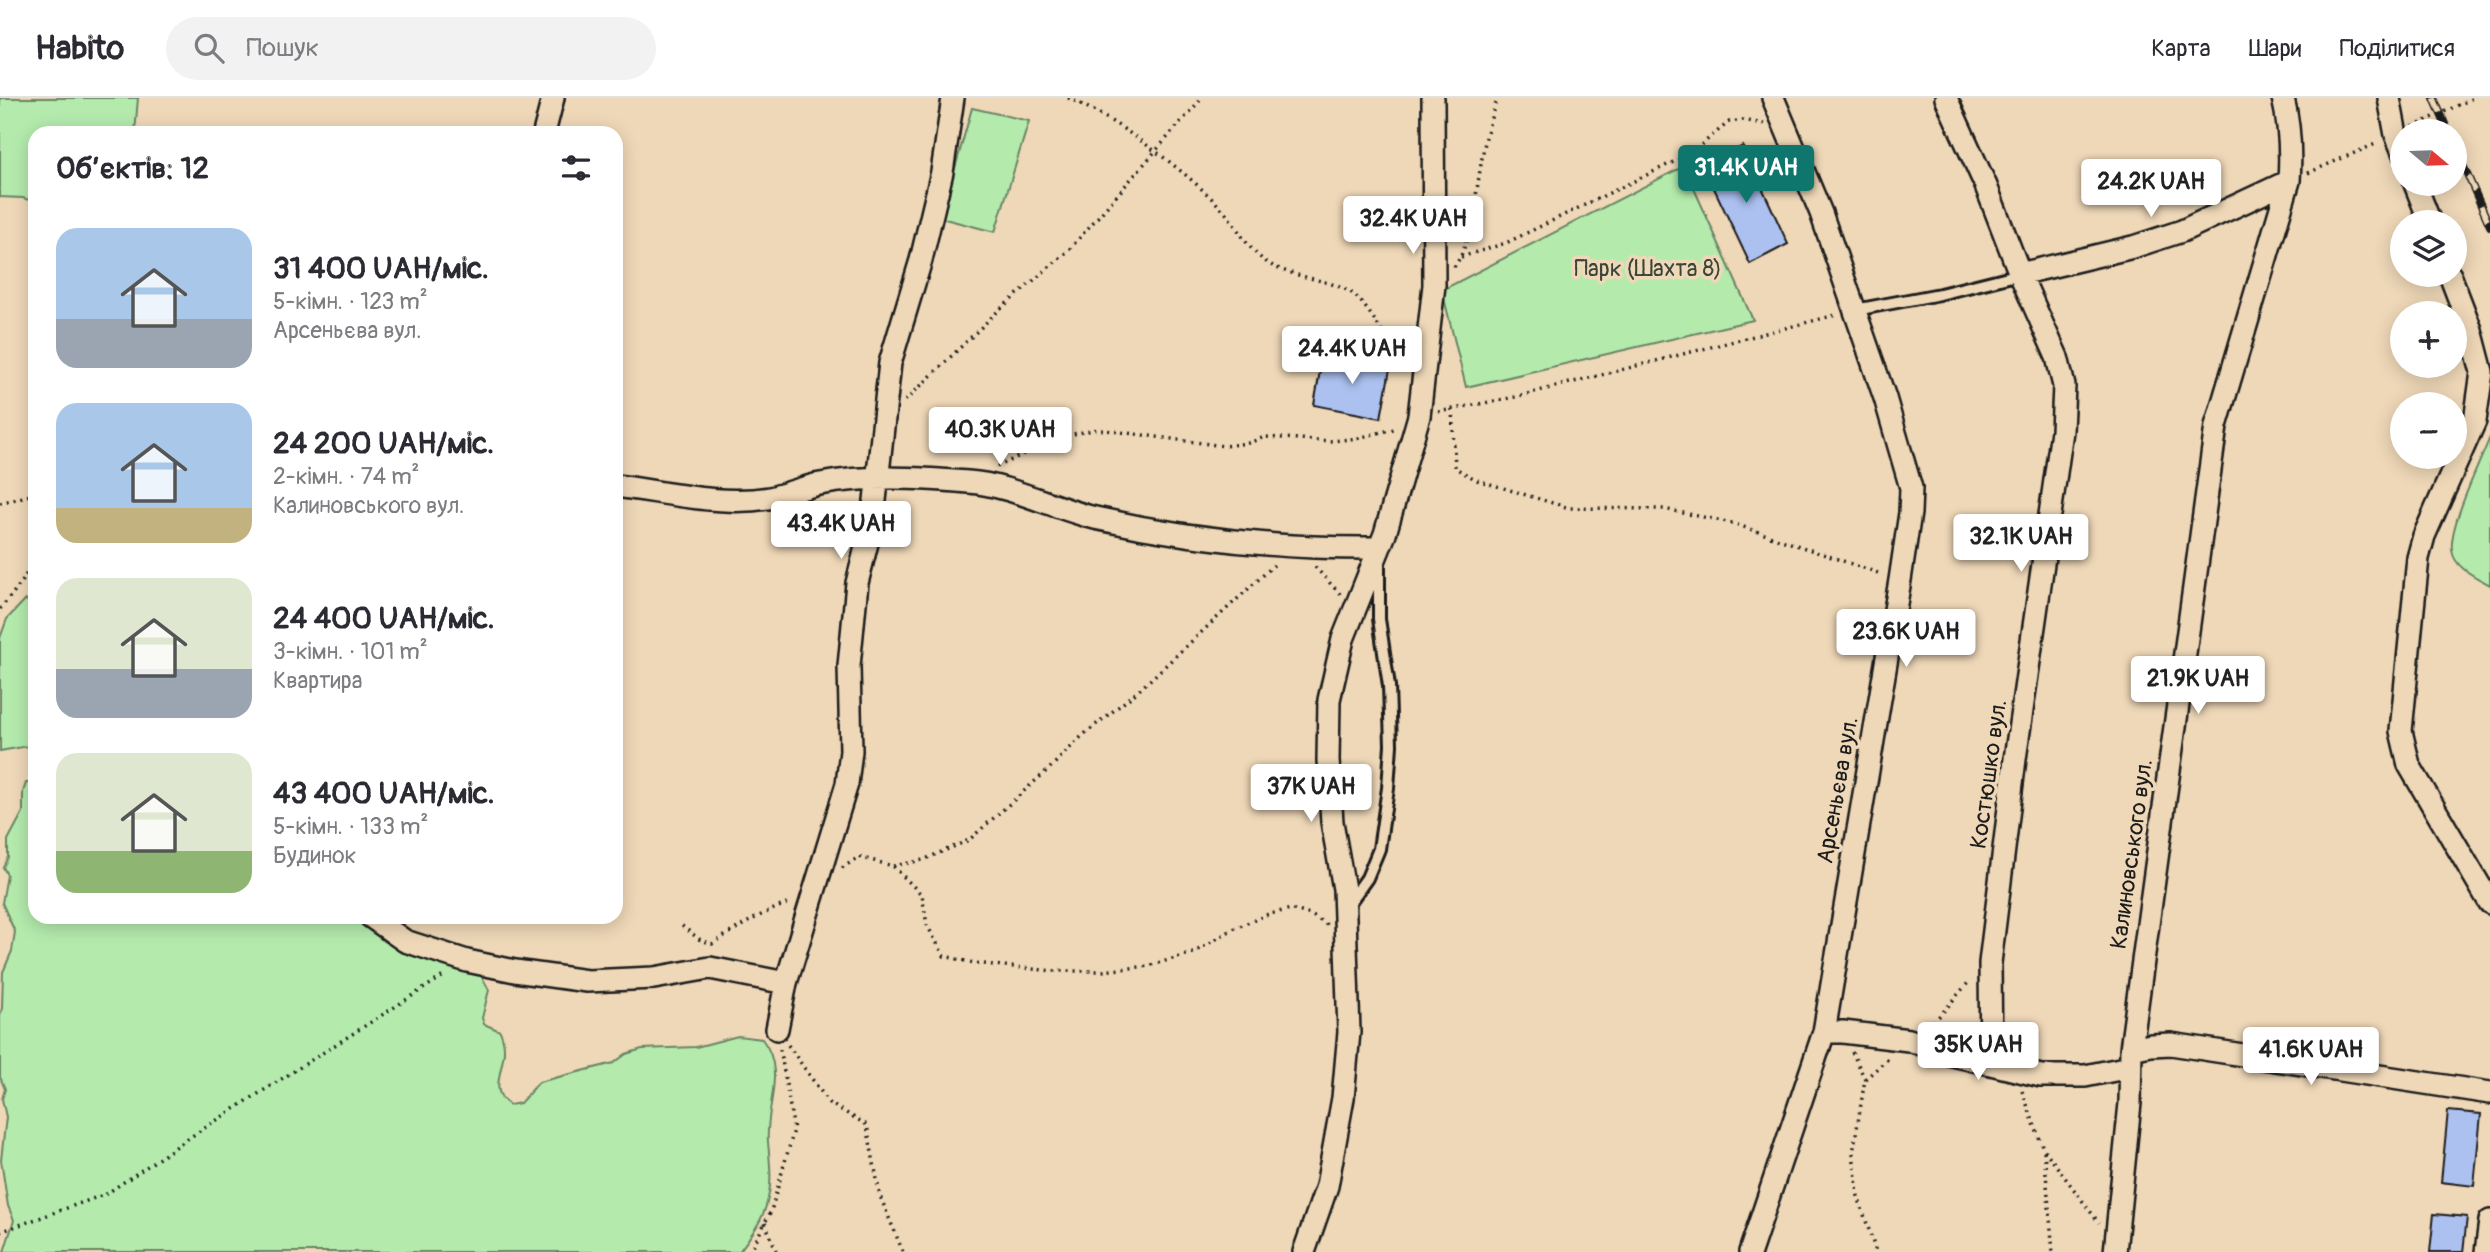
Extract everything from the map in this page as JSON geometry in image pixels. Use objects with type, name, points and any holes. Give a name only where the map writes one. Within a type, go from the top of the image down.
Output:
[{"type":"street","points":[[546,126],[553,98]]},
{"type":"street","points":[[777,1029],[786,983],[847,784],[851,751],[849,666],[854,610],[857,583],[873,519],[890,363],[921,260],[942,172],[953,98]]},
{"type":"street","points":[[1304,1252],[1327,1186],[1343,1098],[1349,1032],[1344,889],[1332,822],[1328,760],[1329,700],[1342,639],[1379,548],[1418,420],[1434,285],[1433,98]]},
{"type":"street","name":"Арсеньєва вул.","points":[[1750,1252],[1833,1032],[1910,513],[1911,488],[1885,398],[1821,214],[1773,98]]},
{"type":"street","name":"Костюшко вул.","points":[[1945,98],[1986,186],[2020,274],[2057,357],[2064,386],[2062,432],[2015,759],[1990,963],[1991,1063]]},
{"type":"street","name":"Калиновського вул.","points":[[2115,1249],[2130,1102],[2130,1058],[2216,426],[2289,181],[2291,151],[2283,98]]},
{"type":"street","points":[[2389,98],[2395,119]]},
{"type":"street","points":[[2020,274],[2133,247],[2182,231],[2289,181]]},
{"type":"street","points":[[2455,287],[2471,330],[2482,372],[2475,421],[2424,536],[2418,558],[2401,730],[2409,765],[2490,903]]},
{"type":"street","points":[[623,487],[707,500],[768,498],[819,484],[876,478],[971,482],[1005,490],[1070,512],[1153,531],[1292,547],[1379,548]]},
{"type":"street","points":[[381,924],[405,941],[467,961],[515,971],[587,981],[654,978],[710,968],[786,983]]},
{"type":"street","points":[[1833,1032],[1909,1040],[1950,1054],[2041,1076],[2085,1076],[2171,1044],[2490,1093]]},
{"type":"street","points":[[2486,1252],[2490,1221]]},
{"type":"lane","points":[[1854,310],[1940,294],[2020,274]]},
{"type":"lane","points":[[1345,909],[1367,878],[1379,849],[1388,788],[1391,745],[1389,686],[1379,619],[1379,548]]},
{"type":"path","points":[[1068,98],[1094,110],[1199,187],[1225,212],[1250,248],[1269,263],[1291,274],[1351,292],[1364,304],[1377,327],[1399,347],[1427,355]]},
{"type":"path","points":[[883,422],[998,311],[1068,251],[1202,98]]},
{"type":"path","points":[[1434,285],[1450,273],[1461,257],[1498,98]]},
{"type":"path","points":[[2437,119],[2473,98]]},
{"type":"path","points":[[1461,257],[1506,243],[1690,154],[1729,122],[1743,120],[1786,129]]},
{"type":"path","points":[[2289,181],[2390,144]]},
{"type":"path","points":[[971,482],[1024,452],[1058,437],[1098,429],[1224,446],[1248,443],[1265,437],[1333,441],[1358,439],[1452,409],[1515,397],[1854,310]]},
{"type":"path","points":[[1452,409],[1455,468],[1477,480],[1569,508],[1664,509],[1732,523],[1900,580]]},
{"type":"path","points":[[0,503],[28,496]]},
{"type":"path","points":[[682,926],[699,939],[712,944],[770,910],[813,892],[835,872],[859,857],[893,866],[923,860],[970,840],[1051,768],[1082,736],[1138,691],[1292,547],[1338,590],[1353,614]]},
{"type":"path","points":[[0,609],[28,571]]},
{"type":"path","points":[[893,866],[922,895],[927,925],[944,956],[974,963],[1053,971],[1102,971],[1148,966],[1193,953],[1233,929],[1266,915],[1292,909],[1311,915],[1346,939]]},
{"type":"path","points":[[0,1232],[106,1194],[195,1134],[467,961]]},
{"type":"path","points":[[1876,1252],[1858,1196],[1853,1153],[1865,1079],[1909,1040],[1938,1019],[1956,995],[1990,963]]},
{"type":"path","points":[[750,1252],[771,1211],[794,1130],[777,1029]]},
{"type":"path","points":[[777,1029],[829,1103],[867,1125],[880,1196],[904,1252]]},
{"type":"path","points":[[1833,1032],[1865,1079]]},
{"type":"path","points":[[2014,1070],[2043,1148],[2053,1252]]},
{"type":"path","points":[[2043,1148],[2115,1249]]},
{"type":"path","points":[[765,1223],[777,1252]]},
{"type":"green space","points":[[0,98],[138,98],[136,126],[28,126],[28,200],[0,197]]},
{"type":"green space","points":[[972,108],[1029,121],[995,232],[941,218]]},
{"type":"green space","name":"Парк (Шахта 8)","points":[[1684,166],[1753,320],[1466,387],[1442,290]]},
{"type":"green space","points":[[2490,437],[2490,585],[2461,567],[2452,550],[2452,539],[2460,510]]},
{"type":"green space","points":[[25,600],[28,601],[28,746],[0,751],[0,638],[7,619]]},
{"type":"green space","points":[[28,783],[28,924],[377,924],[481,975],[489,990],[482,1018],[484,1024],[500,1031],[502,1037],[504,1055],[498,1086],[503,1100],[510,1105],[520,1103],[539,1082],[614,1063],[626,1054],[642,1049],[696,1047],[738,1036],[762,1039],[769,1051],[774,1076],[768,1129],[770,1182],[766,1206],[754,1230],[739,1252],[4,1252],[14,1220],[8,1206],[1,1160],[6,1117],[2,1099],[5,1089],[0,1077],[0,1016],[3,972],[12,951],[15,932],[2,903],[7,875],[3,867],[8,857],[8,840],[23,812],[23,792]]},
{"type":"building","points":[[1743,146],[1788,244],[1750,264],[1703,165]]},
{"type":"building","points":[[1323,354],[1344,356],[1390,369],[1381,418],[1314,405]]},
{"type":"building","points":[[2448,1111],[2481,1114],[2474,1186],[2441,1182]]},
{"type":"building","points":[[2434,1214],[2467,1217],[2463,1252],[2430,1252]]},
{"type":"railway","points":[[2434,98],[2443,119]]},
{"type":"railway","points":[[2468,176],[2490,226]]}]
